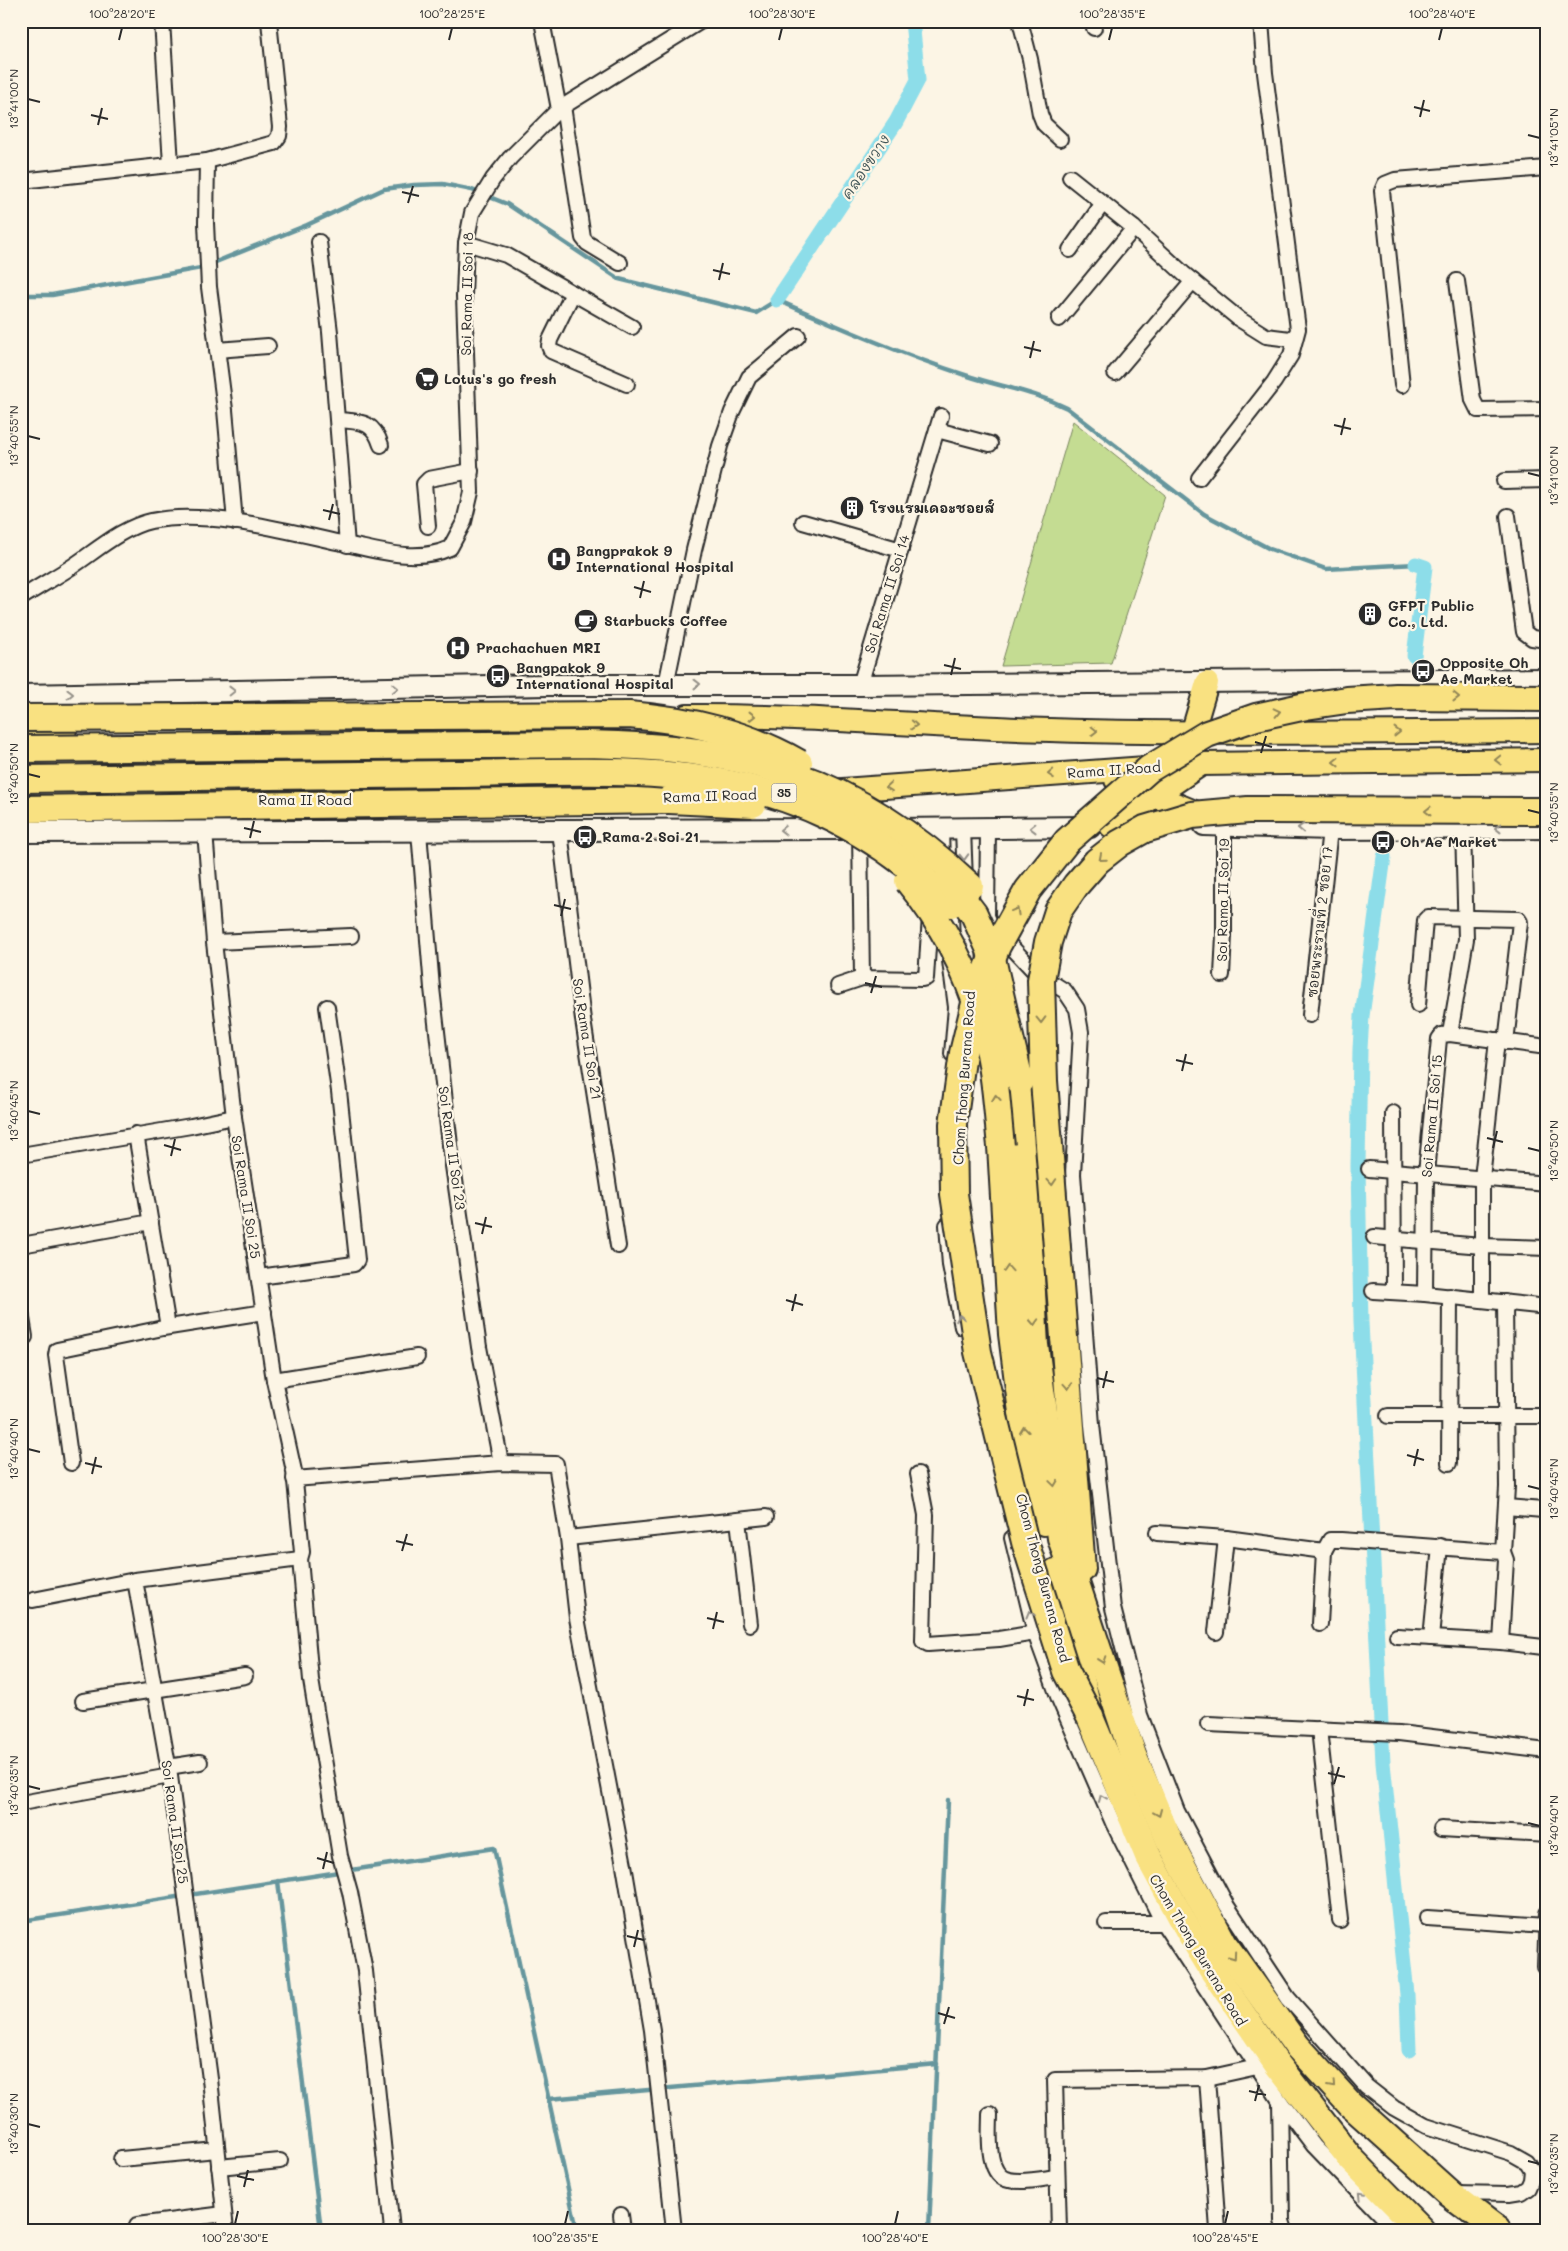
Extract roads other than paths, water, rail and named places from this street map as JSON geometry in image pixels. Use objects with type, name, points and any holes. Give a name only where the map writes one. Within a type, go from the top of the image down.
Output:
[{"type":"highway","points":[[1421,2230],[1351,2159],[1276,2063],[1212,1970],[1188,1932],[1148,1856],[1090,1716],[1066,1671],[1025,1542],[978,1352],[954,1194],[953,1124],[963,1053],[977,995],[996,946],[1028,890],[1067,841],[1103,807],[1149,769],[1207,734],[1256,717],[1306,706],[1347,700],[1396,697],[1547,698]]},
{"type":"highway","points":[[21,718],[596,714],[659,718],[712,727],[760,743],[808,768],[868,823]]},
{"type":"highway","points":[[21,747],[412,734],[607,732],[683,735],[715,739],[752,747],[808,765],[847,785],[882,810],[908,833],[938,867],[974,914],[990,950],[1020,1081],[1035,1345],[1061,1538],[1137,1764],[1169,1840],[1224,1944],[1303,2053],[1350,2104],[1449,2192],[1498,2230]]},
{"type":"highway","points":[[21,747],[587,744],[661,747],[712,753],[757,762],[816,783],[868,823],[922,844],[970,886]]},
{"type":"highway","points":[[21,778],[587,773],[667,776],[726,784],[779,796],[830,816],[888,850],[918,873],[942,903]]},
{"type":"highway","points":[[21,786],[592,778],[679,780],[755,791],[820,814],[872,847],[902,874],[927,904],[968,979],[988,1041],[1001,1146],[1012,1334],[1027,1452],[1090,1716]]},
{"type":"highway","points":[[21,810],[669,800],[728,801],[773,807],[813,818],[888,850]]},
{"type":"highway","points":[[1086,1614],[1044,1081],[1041,980],[1048,942],[1058,911],[1097,861],[1120,843],[1145,829],[1192,815],[1248,810],[1547,811]]},
{"type":"main road","points":[[21,695],[548,685],[1207,683],[1547,679]]},
{"type":"main road","points":[[1192,734],[1207,683]]},
{"type":"main road","points":[[21,731],[200,727],[419,717],[729,716],[797,717],[1028,729],[1192,734],[1547,731]]},
{"type":"main road","name":"Rama II Road","points":[[21,797],[185,800],[663,798],[862,789],[1201,764],[1547,760]]},
{"type":"main road","points":[[1111,826],[1201,764]]},
{"type":"main road","points":[[1094,771],[1224,824]]},
{"type":"main road","points":[[21,832],[560,831],[868,823],[941,829],[1224,824],[1330,829],[1547,828]]},
{"type":"street","points":[[162,21],[171,164]]},
{"type":"street","points":[[21,181],[207,160],[274,143],[279,136],[280,127],[270,21]]},
{"type":"street","points":[[542,21],[561,107],[583,238],[587,243],[620,263]]},
{"type":"street","name":"Soi Rama II Soi 18","points":[[21,598],[128,529],[150,521],[172,518],[234,522],[410,556],[432,555],[450,548],[464,522],[471,492],[464,296],[466,243],[472,213],[493,179],[510,158],[561,107],[701,21]]},
{"type":"street","points":[[1020,21],[1030,58],[1040,114],[1044,124],[1060,139]]},
{"type":"street","points":[[1198,478],[1274,382],[1291,355],[1298,329],[1265,73],[1262,21]]},
{"type":"street","points":[[207,160],[207,258],[225,410],[234,522]]},
{"type":"street","points":[[1402,385],[1382,191],[1385,184],[1395,180],[1547,168]]},
{"type":"street","points":[[1070,177],[1134,228],[1239,319],[1266,336],[1290,339],[1296,335]]},
{"type":"street","points":[[1070,250],[1103,204]]},
{"type":"street","points":[[1059,319],[1134,228]]},
{"type":"street","points":[[320,242],[338,420],[347,544]]},
{"type":"street","points":[[466,243],[506,255],[632,327]]},
{"type":"street","points":[[1115,373],[1193,281]]},
{"type":"street","points":[[1458,281],[1472,400],[1478,410],[1547,408]]},
{"type":"street","points":[[573,294],[550,340],[549,346],[551,351],[627,384]]},
{"type":"street","points":[[666,685],[694,550],[720,446],[732,412],[749,377],[798,336]]},
{"type":"street","points":[[217,350],[268,346]]},
{"type":"street","name":"Soi Rama II Soi 14","points":[[860,685],[941,416]]},
{"type":"street","points":[[338,420],[371,426],[377,432],[381,444]]},
{"type":"street","points":[[937,430],[990,444]]},
{"type":"street","points":[[428,526],[424,484],[429,479],[471,471]]},
{"type":"street","points":[[1504,481],[1547,480]]},
{"type":"street","points":[[1508,516],[1524,632],[1532,638],[1547,640]]},
{"type":"street","points":[[804,522],[901,550]]},
{"type":"street","points":[[862,978],[868,823]]},
{"type":"street","name":"Chom Thong Burana Road","points":[[868,823],[942,903],[956,1007],[944,1139],[945,1206],[950,1265],[972,1374],[1009,1525],[1018,1570],[1035,1633],[1059,1699],[1113,1823],[1163,1923],[1280,2102],[1314,2146],[1395,2230]]},
{"type":"street","name":"Soi Rama II Soi 19","points":[[1222,975],[1224,824]]},
{"type":"street","name":"Soi Rama II Soi 15","points":[[1425,1294],[1426,1173],[1438,1039],[1442,1035],[1450,1034],[1466,939],[1463,828]]},
{"type":"street","points":[[838,986],[862,978],[922,980],[926,978],[929,921],[942,903],[940,877],[941,829]]},
{"type":"street","name":"Chom Thong Burana Road","points":[[963,829],[971,1002],[966,1028],[957,1160],[963,1231],[979,1316],[1024,1514],[1083,1722],[1106,1780],[1131,1828],[1156,1883],[1222,1995],[1270,2065],[1304,2108],[1354,2169],[1414,2230]]},
{"type":"street","points":[[988,829],[987,916],[991,925],[1035,972],[1064,991],[1077,1008],[1081,1032],[1073,1174],[1092,1425],[1113,1608],[1140,1715],[1177,1811],[1227,1906],[1288,1998],[1366,2086],[1394,2108],[1426,2126],[1511,2153],[1527,2162],[1532,2170],[1528,2187],[1521,2192],[1508,2194],[1449,2192]]},
{"type":"street","name":"ซอยพระรามที่ 2 ซอย 17","points":[[1310,1015],[1330,829]]},
{"type":"street","name":"Soi Rama II Soi 21","points":[[560,831],[582,1020],[618,1246]]},
{"type":"street","name":"Soi Rama II Soi 25","points":[[205,832],[214,942],[234,1116],[274,1380],[294,1479],[302,1552],[300,1559],[311,1680],[340,1856],[350,1892],[364,1972],[392,2230]]},
{"type":"street","name":"Soi Rama II Soi 23","points":[[419,832],[432,988],[450,1145],[479,1347],[501,1462]]},
{"type":"street","points":[[1418,1005],[1425,920],[1433,916],[1465,919],[1515,918],[1520,922],[1482,1178],[1482,1300]]},
{"type":"street","points":[[214,942],[351,936]]},
{"type":"street","points":[[259,1278],[354,1264],[357,1260],[339,1091],[327,1007]]},
{"type":"street","points":[[1450,1034],[1547,1047]]},
{"type":"street","points":[[1393,1113],[1394,1292]]},
{"type":"street","points":[[21,1155],[191,1126],[234,1116]]},
{"type":"street","points":[[136,1134],[168,1327]]},
{"type":"street","points":[[1369,1169],[1547,1184]]},
{"type":"street","points":[[21,1245],[152,1222]]},
{"type":"street","points":[[1374,1237],[1482,1246],[1547,1248]]},
{"type":"street","points":[[1373,1292],[1450,1296],[1547,1308]]},
{"type":"street","points":[[1448,1463],[1450,1296]]},
{"type":"street","points":[[1502,1642],[1506,1560],[1503,1552],[1506,1507],[1505,1302]]},
{"type":"street","points":[[21,1312],[25,1337]]},
{"type":"street","points":[[71,1463],[56,1355],[57,1350],[168,1327],[264,1312]]},
{"type":"street","points":[[274,1380],[417,1357]]},
{"type":"street","points":[[1388,1416],[1547,1416]]},
{"type":"street","points":[[294,1479],[501,1462],[556,1464],[568,1538],[577,1618],[625,1870],[652,2030],[656,2083],[674,2230]]},
{"type":"street","points":[[918,1474],[926,1515],[923,1641],[928,1644],[999,1639],[1035,1633]]},
{"type":"street","points":[[1506,1507],[1543,1510]]},
{"type":"street","points":[[568,1538],[766,1517]]},
{"type":"street","points":[[738,1520],[750,1624]]},
{"type":"street","points":[[1157,1533],[1226,1538],[1324,1551]]},
{"type":"street","points":[[1216,1632],[1226,1538]]},
{"type":"street","points":[[1320,1624],[1324,1551],[1330,1540],[1381,1541],[1503,1552]]},
{"type":"street","points":[[1431,1638],[1440,1546]]},
{"type":"street","points":[[32,1600],[135,1580],[300,1559]]},
{"type":"street","name":"Soi Rama II Soi 25","points":[[135,1580],[169,1771],[209,2070],[226,2230]]},
{"type":"street","points":[[1397,1636],[1502,1642],[1543,1647],[1547,1650]]},
{"type":"street","points":[[83,1701],[245,1676]]},
{"type":"street","points":[[1208,1724],[1399,1733],[1547,1751]]},
{"type":"street","points":[[1319,1729],[1340,1920]]},
{"type":"street","points":[[21,1803],[169,1771],[200,1762]]},
{"type":"street","points":[[1441,1829],[1547,1835]]},
{"type":"street","points":[[1545,1967],[1547,1913]]},
{"type":"street","points":[[1427,1918],[1546,1926]]},
{"type":"street","points":[[1106,1923],[1163,1923]]},
{"type":"street","points":[[1059,2230],[1056,2177],[1055,2080],[1207,2078],[1257,2067]]},
{"type":"street","points":[[1207,2078],[1218,2230]]},
{"type":"street","points":[[1280,2102],[1282,2221],[1285,2230]]},
{"type":"street","points":[[990,2114],[990,2151],[992,2162],[999,2173],[1007,2180],[1025,2181],[1056,2177]]},
{"type":"street","points":[[121,2159],[217,2150]]},
{"type":"street","points":[[219,2167],[280,2161]]},
{"type":"street","points":[[137,2225],[224,2214]]},
{"type":"street","points":[[621,2215],[623,2230]]},
{"type":"waterway","name":"คลองขวาง","points":[[777,300],[896,122],[918,80],[912,21]]},
{"type":"waterway","points":[[21,295],[52,295],[201,268],[307,225],[384,189],[443,184],[472,190],[507,204],[619,279],[756,313],[777,300],[917,358],[965,375],[1054,402],[1067,408],[1204,514],[1270,549],[1326,569],[1416,564]]},
{"type":"waterway","points":[[1414,656],[1425,567],[1416,564]]},
{"type":"waterway","points":[[1384,857],[1362,1016],[1360,1049],[1358,1166],[1361,1322],[1383,1763],[1407,1994],[1409,2050]]},
{"type":"waterway","points":[[929,2230],[948,1800]]},
{"type":"waterway","points":[[21,1921],[494,1848],[577,2230]]},
{"type":"waterway","points":[[278,1881],[321,2230]]},
{"type":"waterway","points":[[549,2099],[937,2064]]},
{"type":"place","name":"Lotus's go fresh","points":[[427,379]]},
{"type":"place","name":"โรงแรมเดอะชอยส์","points":[[852,508]]},
{"type":"place","name":"Bangprakok 9 International Hospital","points":[[559,559]]},
{"type":"place","name":"GFPT Public Co., Ltd.","points":[[1370,614]]},
{"type":"place","name":"Starbucks Coffee","points":[[586,621]]},
{"type":"place","name":"Prachachuen MRI","points":[[458,648]]},
{"type":"place","name":"Opposite Oh Ae Market","points":[[1423,671]]},
{"type":"place","name":"Bangpakok 9 International Hospital","points":[[498,676]]},
{"type":"place","name":"Rama 2 Soi 21","points":[[585,837]]},
{"type":"place","name":"Oh Ae Market","points":[[1383,842]]}]
